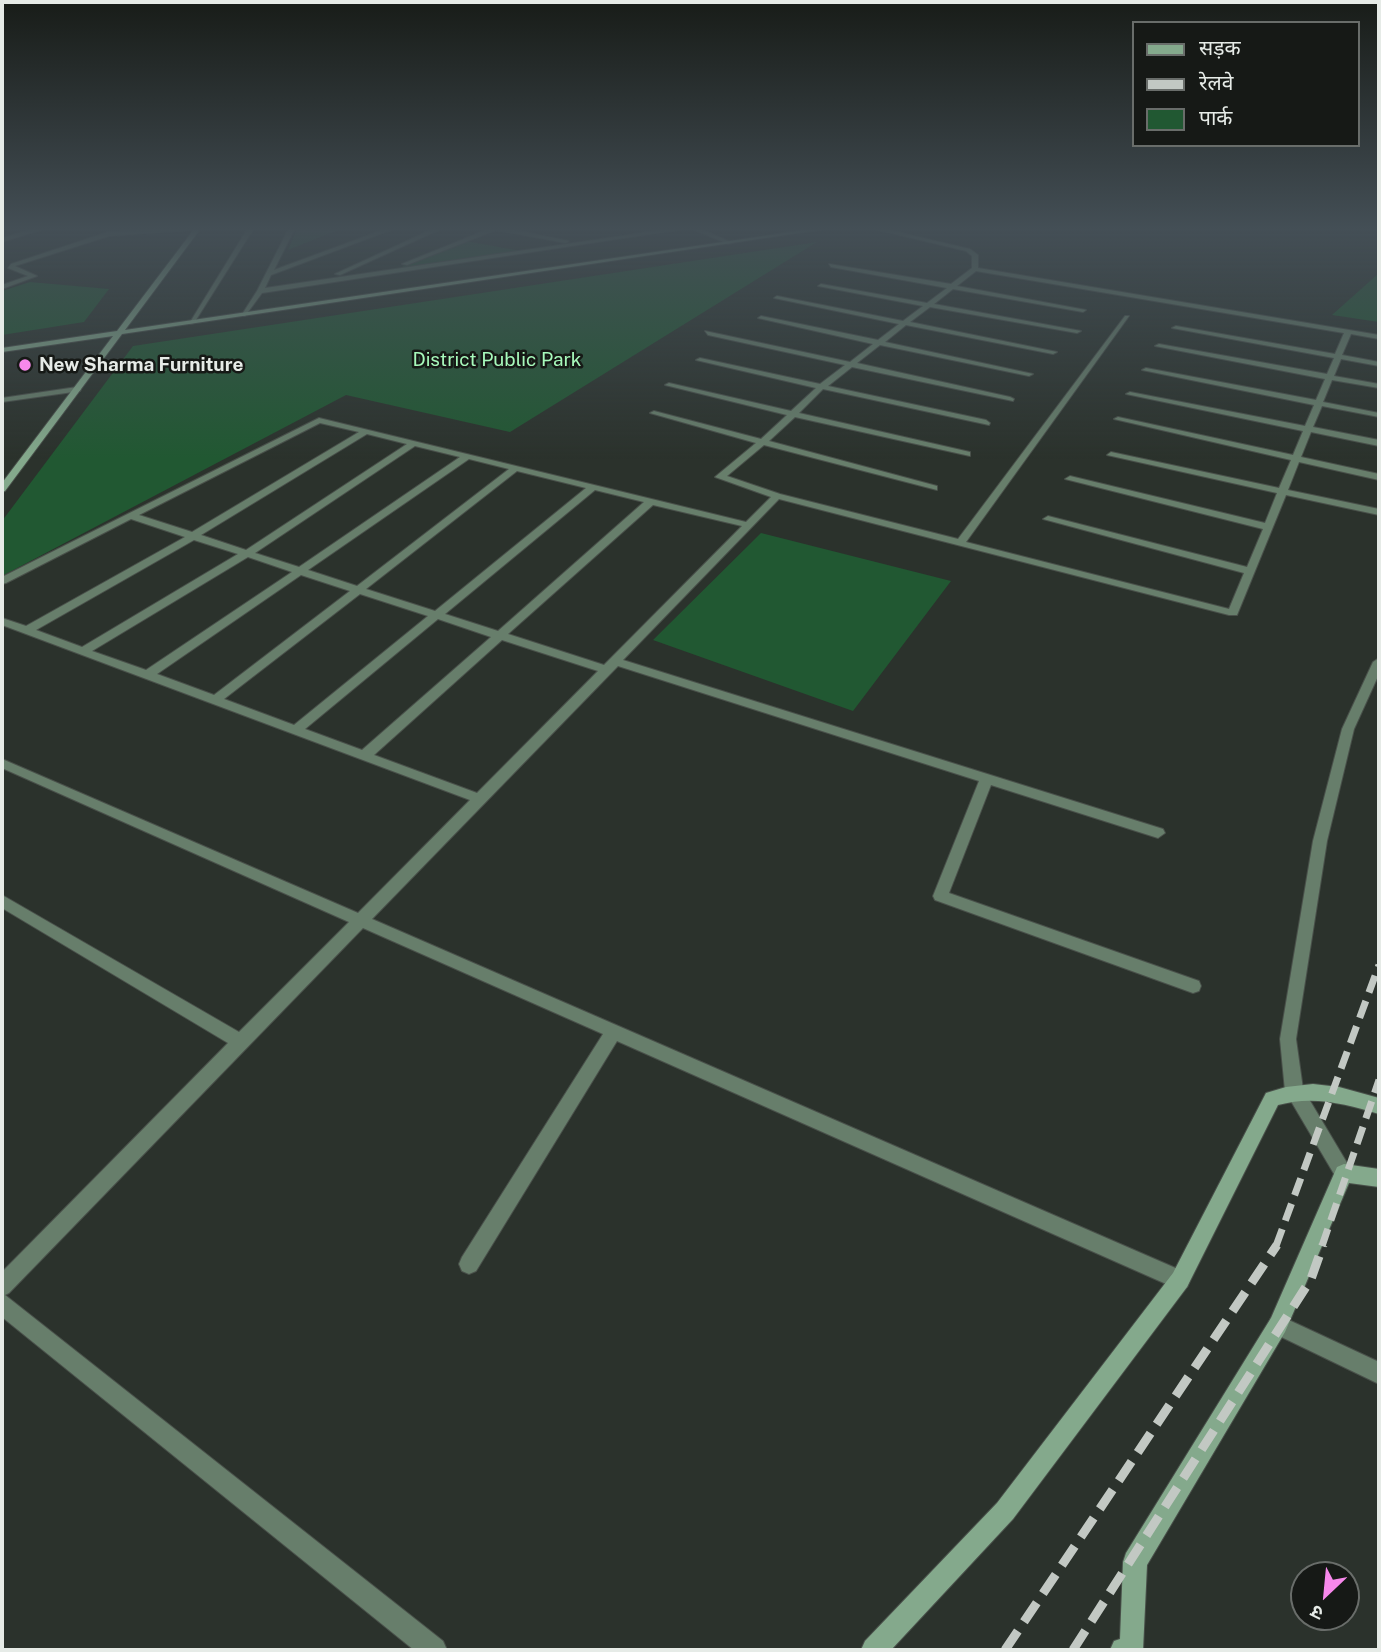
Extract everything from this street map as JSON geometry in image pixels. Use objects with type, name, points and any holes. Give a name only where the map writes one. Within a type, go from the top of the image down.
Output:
[{"type":"street","points":[[2,489],[141,305]]},
{"type":"street","points":[[191,323],[202,305]]},
{"type":"street","points":[[243,315],[250,305]]},
{"type":"street","points":[[2,350],[310,305]]},
{"type":"street","points":[[812,305],[1053,352]]},
{"type":"street","points":[[925,305],[820,388],[764,441],[720,477],[758,487],[776,496],[1233,613],[1348,332]]},
{"type":"street","points":[[926,305],[1077,331]]},
{"type":"street","points":[[1055,305],[1083,310]]},
{"type":"street","points":[[1189,305],[1379,337]]},
{"type":"street","points":[[960,543],[1127,317]]},
{"type":"street","points":[[761,318],[1029,374]]},
{"type":"street","points":[[1175,328],[1379,364]]},
{"type":"street","points":[[708,332],[1010,399]]},
{"type":"street","points":[[1159,346],[1379,386]]},
{"type":"street","points":[[700,360],[986,423]]},
{"type":"street","points":[[1146,370],[1379,415]]},
{"type":"street","points":[[668,385],[967,454]]},
{"type":"street","points":[[2,400],[77,389]]},
{"type":"street","points":[[1130,394],[1379,443]]},
{"type":"street","points":[[654,414],[934,488]]},
{"type":"street","points":[[2,581],[319,419],[748,525]]},
{"type":"street","points":[[1118,419],[1379,477]]},
{"type":"street","points":[[27,630],[193,536],[367,431]]},
{"type":"street","points":[[85,650],[246,554],[414,443]]},
{"type":"street","points":[[1111,455],[1379,512]]},
{"type":"street","points":[[149,674],[468,456]]},
{"type":"street","points":[[217,699],[516,468]]},
{"type":"street","points":[[1070,479],[1268,527]]},
{"type":"street","points":[[297,729],[593,487]]},
{"type":"street","points":[[2,1286],[776,496]]},
{"type":"street","points":[[365,755],[651,501]]},
{"type":"street","points":[[131,516],[498,635],[610,665],[1158,833]]},
{"type":"street","points":[[1048,519],[1250,571]]},
{"type":"street","points":[[2,621],[480,799]]},
{"type":"street","points":[[1379,662],[1348,729],[1320,841],[1288,1039],[1294,1091],[1344,1172],[1379,1178]]},
{"type":"street","points":[[2,762],[1180,1280]]},
{"type":"street","points":[[988,779],[940,896],[1193,986]]},
{"type":"street","points":[[2,901],[241,1042]]},
{"type":"street","points":[[469,1264],[614,1031]]},
{"type":"street","points":[[874,1650],[1005,1511],[1180,1280],[1272,1099],[1294,1091],[1343,1094],[1379,1106]]},
{"type":"street","points":[[1122,1650],[1132,1647],[1135,1562],[1278,1325],[1344,1172]]},
{"type":"street","points":[[2,1304],[434,1650]]},
{"type":"street","points":[[1278,1325],[1379,1373]]},
{"type":"green space","points":[[2,305],[97,305],[84,322],[2,335]]},
{"type":"green space","name":"District Public Park","points":[[402,305],[715,305],[510,432],[346,395],[2,576],[2,521],[133,346]]},
{"type":"green space","points":[[1343,305],[1379,305],[1379,322],[1332,315]]},
{"type":"green space","points":[[761,533],[951,581],[853,711],[653,640]]},
{"type":"railway","points":[[1276,1246],[1379,965]]},
{"type":"railway","points":[[1322,1246],[1379,1080]]},
{"type":"railway","points":[[1005,1650],[1277,1245]]},
{"type":"railway","points":[[1073,1650],[1311,1279],[1323,1245]]},
{"type":"place","name":"New Sharma Furniture","points":[[25,365]]}]
